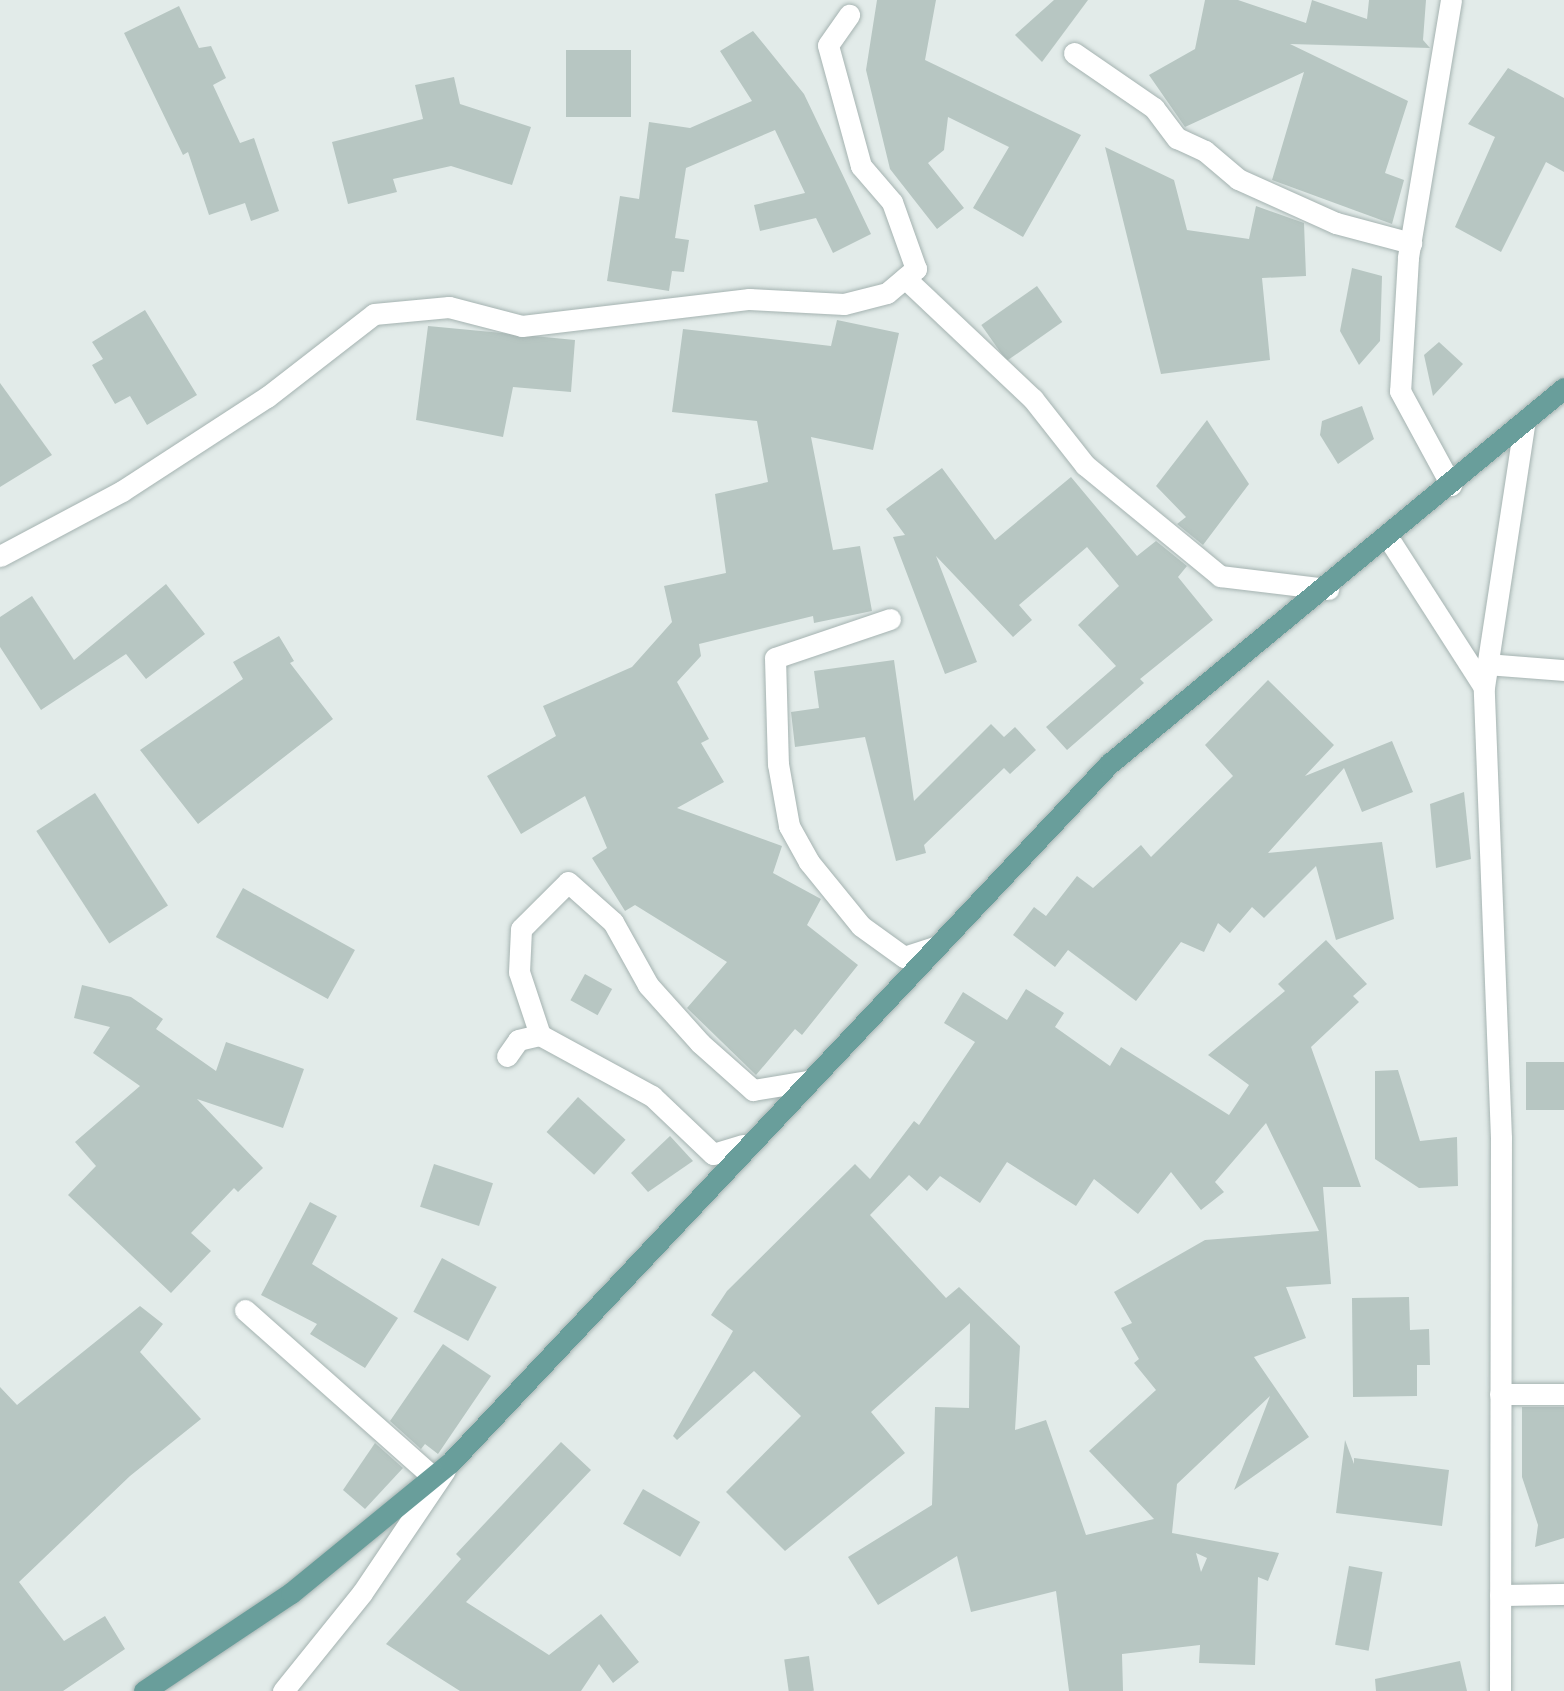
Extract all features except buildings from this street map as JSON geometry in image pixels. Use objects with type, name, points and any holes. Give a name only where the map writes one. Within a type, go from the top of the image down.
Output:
[{"type":"main road","points":[[146,1691],[291,1593],[450,1463],[690,1212],[743,1145],[808,1081],[1109,764],[1328,589],[1387,536],[1524,426],[1564,388]]},
{"type":"street","points":[[1451,0],[1411,243],[1400,391],[1451,485]]},
{"type":"street","points":[[0,556],[133,484],[267,397],[374,314],[449,307],[522,326],[749,299],[844,304],[887,293],[916,269],[892,202],[861,166],[828,45],[849,15]]},
{"type":"street","points":[[1074,53],[1238,179],[1336,223],[1411,243]]},
{"type":"street","points":[[905,278],[1033,399],[1086,465],[1220,576],[1328,589]]},
{"type":"street","points":[[1500,1691],[1501,1138],[1484,687],[1524,426]]},
{"type":"street","points":[[1387,536],[1484,687]]},
{"type":"street","points":[[890,619],[775,658],[778,764],[789,826],[809,862],[861,926],[904,957],[935,947]]},
{"type":"street","points":[[1487,664],[1564,670]]},
{"type":"street","points":[[540,1035],[519,972],[521,929],[568,882],[613,922],[648,985],[700,1044],[753,1090],[808,1081]]},
{"type":"street","points":[[506,1056],[518,1040],[540,1035],[652,1096],[713,1154],[743,1145]]},
{"type":"street","points":[[245,1310],[433,1477]]},
{"type":"street","points":[[1500,1394],[1564,1394]]},
{"type":"street","points":[[283,1691],[362,1593],[450,1463]]},
{"type":"street","points":[[1500,1595],[1564,1594]]}]
